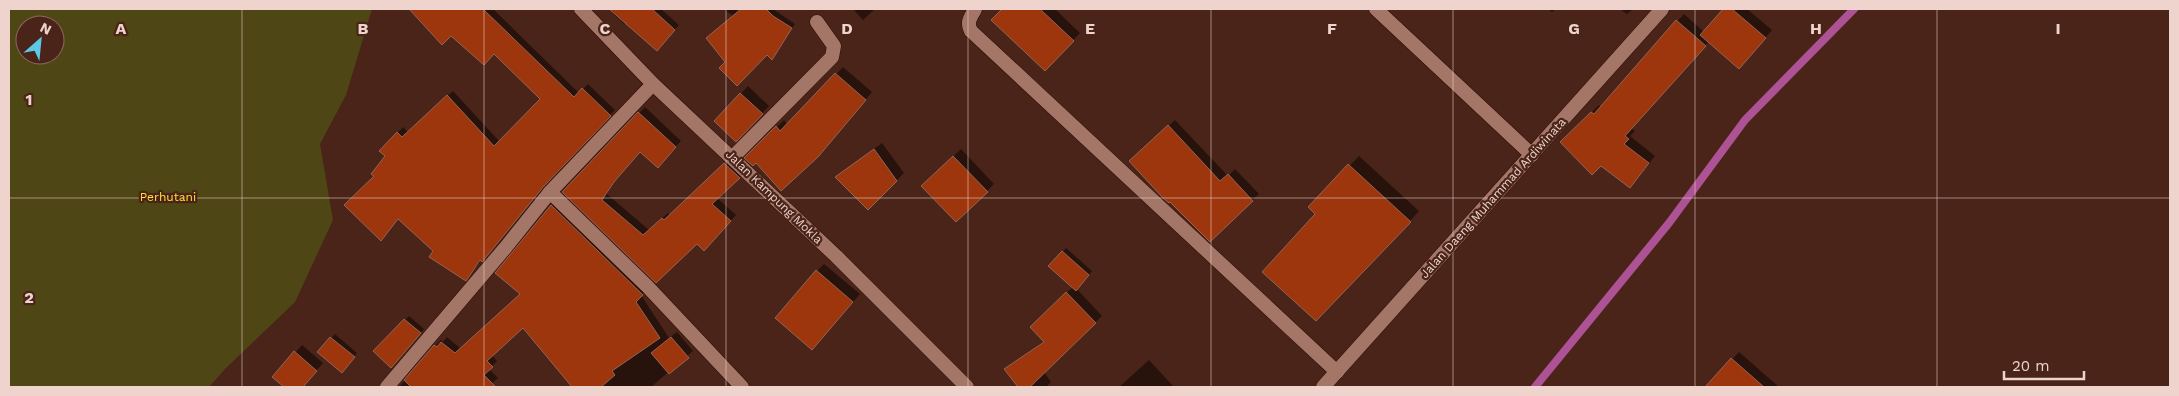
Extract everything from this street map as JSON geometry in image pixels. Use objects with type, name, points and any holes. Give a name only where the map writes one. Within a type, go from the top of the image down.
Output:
[{"type":"street","name":"Jalan Kampung Mokla","points":[[581,9],[653,84],[733,157],[836,256],[967,387]]},
{"type":"street","points":[[975,9],[969,20],[968,26],[970,31],[1337,372]]},
{"type":"street","points":[[1376,9],[1532,156]]},
{"type":"street","name":"Jalan Daeng Muhammad Ardiwinata","points":[[1323,387],[1662,9]]},
{"type":"street","points":[[733,157],[832,57],[834,46],[817,22]]},
{"type":"street","points":[[387,387],[506,247],[550,192],[653,84]]},
{"type":"street","points":[[550,192],[647,286],[742,387]]},
{"type":"green space","name":"Perhutani","points":[[9,9],[372,9],[346,95],[320,144],[333,220],[295,302],[225,369],[209,387],[9,387]]},
{"type":"building","points":[[409,9],[483,9],[574,97],[582,88],[611,116],[544,186],[482,262],[480,260],[466,281],[429,257],[433,251],[398,219],[381,241],[344,205],[374,176],[371,174],[385,156],[379,151],[397,132],[402,137],[447,95],[494,146],[540,99],[494,54],[484,65],[451,36],[442,45]]},
{"type":"building","points":[[609,9],[652,9],[675,30],[657,51]]},
{"type":"building","points":[[741,9],[766,9],[773,16],[792,28],[772,60],[767,55],[737,86],[719,68],[725,62],[706,38]]},
{"type":"building","points":[[1002,9],[1040,9],[1074,41],[1045,71],[991,20]]},
{"type":"building","points":[[1723,9],[1732,9],[1766,38],[1739,69],[1700,35]]},
{"type":"building","points":[[1676,20],[1706,46],[1625,136],[1629,139],[1624,144],[1649,163],[1630,188],[1601,166],[1592,175],[1560,142],[1591,112],[1594,114]]},
{"type":"building","points":[[835,73],[866,100],[818,157],[781,191],[756,163],[753,166],[744,158],[776,126],[780,131]]},
{"type":"building","points":[[740,93],[763,114],[736,142],[714,121]]},
{"type":"building","points":[[638,112],[676,147],[658,168],[640,152],[614,182],[602,200],[643,235],[662,218],[664,220],[724,163],[740,178],[712,204],[731,221],[704,251],[697,244],[656,283],[562,192]]},
{"type":"building","points":[[1168,125],[1220,181],[1228,174],[1253,201],[1210,242],[1170,202],[1163,198],[1129,161]]},
{"type":"building","points":[[874,149],[897,181],[868,210],[835,177]]},
{"type":"building","points":[[953,156],[988,192],[956,222],[921,186]]},
{"type":"building","points":[[1348,164],[1411,222],[1316,321],[1262,272],[1315,214],[1308,207]]},
{"type":"building","points":[[551,205],[643,295],[636,302],[660,338],[612,371],[615,375],[601,387],[572,387],[523,328],[487,361],[493,367],[484,375],[496,387],[411,387],[404,380],[434,345],[437,347],[441,342],[455,353],[520,294],[495,273]]},
{"type":"building","points":[[1062,251],[1089,275],[1076,291],[1048,266]]},
{"type":"building","points":[[816,270],[853,302],[812,350],[775,318]]},
{"type":"building","points":[[1066,292],[1096,323],[1030,387],[1018,387],[1004,369],[1044,342],[1030,327]]},
{"type":"building","points":[[404,319],[421,333],[391,368],[373,351]]},
{"type":"building","points":[[330,337],[355,357],[342,373],[317,352]]},
{"type":"building","points":[[671,337],[689,358],[669,374],[651,353]]},
{"type":"building","points":[[294,351],[317,371],[303,387],[284,387],[272,377]]},
{"type":"building","points":[[1731,358],[1764,387],[1705,387]]},
{"type":"waterway","points":[[1535,387],[1669,223],[1745,120],[1854,9]]}]
